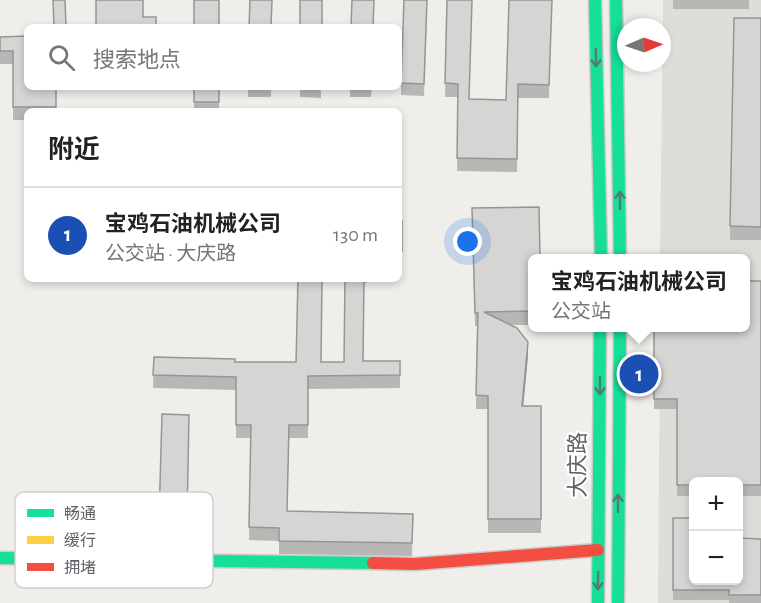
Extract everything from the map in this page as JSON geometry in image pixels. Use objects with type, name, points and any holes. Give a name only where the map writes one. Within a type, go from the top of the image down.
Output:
[{"type":"main road","points":[[595,0],[601,254]]},
{"type":"main road","points":[[616,0],[620,254]]},
{"type":"main road","name":"大庆路","points":[[598,603],[600,332]]},
{"type":"main road","name":"大庆路","points":[[618,603],[620,332]]},
{"type":"main road","points":[[213,561],[415,564],[598,550]]},
{"type":"main road","points":[[0,558],[15,558]]},
{"type":"shaded area","points":[[663,0],[761,0],[761,603],[658,603],[660,332],[750,332],[750,254],[660,254],[662,72],[671,72],[671,18],[663,18]]},
{"type":"building","points":[[53,0],[65,0],[66,24],[54,24]]},
{"type":"building","points":[[96,0],[143,0],[143,17],[156,17],[156,24],[96,24]]},
{"type":"building","points":[[194,0],[219,0],[219,24],[194,24]]},
{"type":"building","points":[[250,0],[272,0],[271,24],[249,24]]},
{"type":"building","points":[[300,0],[322,0],[322,24],[300,24]]},
{"type":"building","points":[[352,0],[374,0],[373,24],[351,24]]},
{"type":"building","points":[[404,0],[427,0],[424,84],[402,83]]},
{"type":"building","points":[[447,0],[472,0],[469,99],[506,100],[509,0],[552,0],[549,85],[518,84],[517,159],[457,158],[458,84],[445,83]]},
{"type":"building","points":[[734,18],[761,18],[761,227],[730,226]]},
{"type":"building","points":[[24,36],[24,90],[56,90],[56,107],[13,107],[13,51],[0,51],[0,37]]},
{"type":"building","points":[[194,90],[219,90],[219,102],[194,102]]},
{"type":"building","points":[[539,207],[540,254],[528,254],[528,311],[484,312],[517,328],[528,342],[522,406],[541,406],[541,519],[488,519],[488,396],[476,395],[478,313],[475,313],[472,208]]},
{"type":"building","points":[[750,281],[761,281],[761,485],[743,485],[743,477],[689,477],[689,485],[677,485],[677,399],[654,399],[654,332],[750,332]]},
{"type":"building","points":[[298,282],[322,282],[321,362],[344,362],[345,282],[364,282],[363,361],[400,361],[400,375],[308,376],[308,425],[289,425],[287,511],[413,514],[412,543],[279,541],[279,528],[249,527],[251,425],[236,425],[236,377],[153,375],[154,357],[235,359],[235,362],[296,362]]},
{"type":"building","points":[[162,414],[189,415],[188,492],[160,492]]},
{"type":"building","points":[[673,518],[689,518],[689,585],[743,585],[743,538],[761,539],[761,595],[729,595],[729,590],[673,590]]},
{"type":"traffic: fast","points":[[595,0],[601,254]]},
{"type":"traffic: fast","points":[[616,0],[620,254]]},
{"type":"traffic: fast","points":[[598,603],[600,332]]},
{"type":"traffic: fast","points":[[618,603],[620,332]]},
{"type":"traffic: fast","points":[[0,558],[15,558]]},
{"type":"traffic: fast","points":[[213,561],[373,563]]},
{"type":"traffic: jam","points":[[373,563],[415,564],[598,550]]},
{"type":"place","name":"宝鸡石油机械公司","points":[[639,374]]}]
